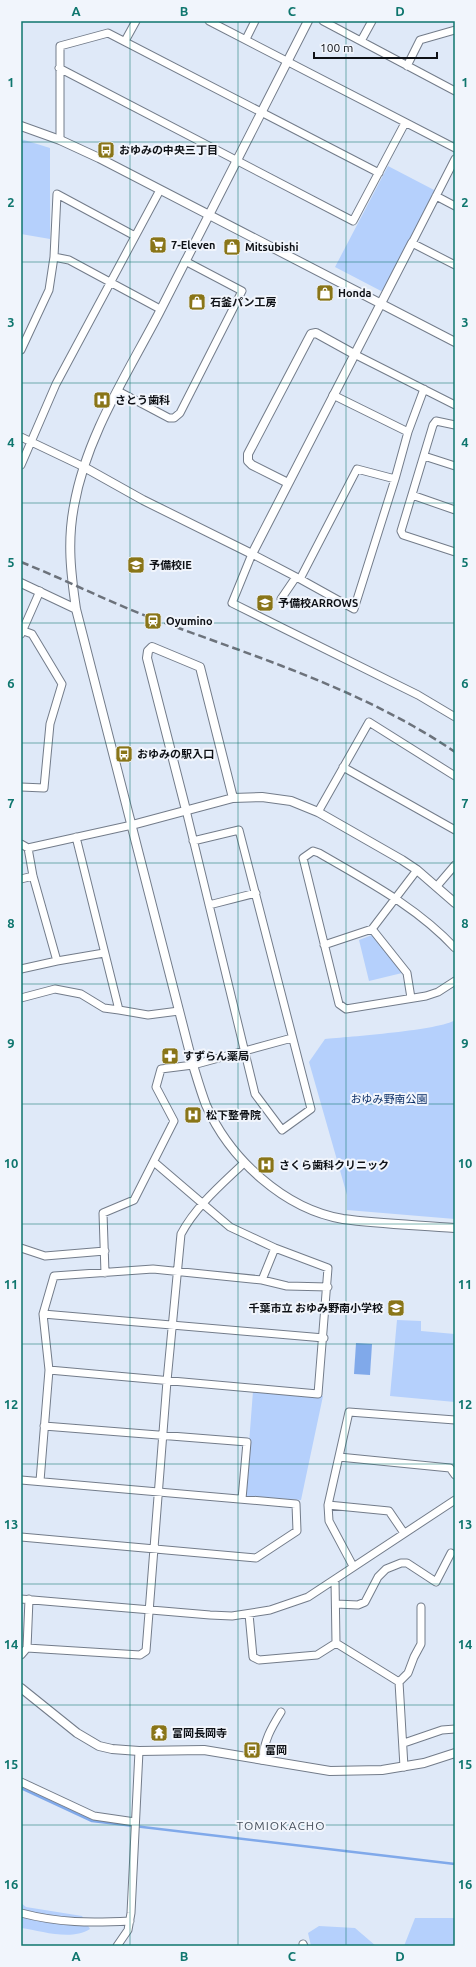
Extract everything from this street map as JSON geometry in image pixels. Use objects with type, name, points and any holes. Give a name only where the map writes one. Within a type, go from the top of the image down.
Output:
[{"type":"street","points":[[125,41],[136,21]]},
{"type":"street","points":[[210,21],[455,148]]},
{"type":"street","points":[[246,40],[255,21]]},
{"type":"street","points":[[308,21],[263,113],[236,160],[210,215],[91,444],[74,505],[70,532],[70,567],[76,609],[193,1065],[206,1105],[223,1134],[244,1163],[268,1184],[298,1204],[324,1214],[343,1219],[455,1228]]},
{"type":"street","points":[[323,21],[406,66],[455,90]]},
{"type":"street","points":[[361,41],[372,21]]},
{"type":"street","points":[[406,66],[420,40],[455,30]]},
{"type":"street","points":[[60,140],[60,46],[108,33],[380,173]]},
{"type":"street","points":[[60,68],[353,220],[380,173],[405,123]]},
{"type":"street","points":[[21,126],[60,140],[99,158],[455,342]]},
{"type":"street","points":[[455,159],[252,554],[232,603],[418,695],[455,717]]},
{"type":"street","points":[[21,465],[56,384],[160,190]]},
{"type":"street","points":[[21,350],[49,290],[54,257],[57,194],[135,236]]},
{"type":"street","points":[[436,196],[455,206]]},
{"type":"street","points":[[412,243],[455,265]]},
{"type":"street","points":[[54,257],[69,260],[160,309]]},
{"type":"street","points":[[118,391],[169,418],[174,418],[180,413],[242,291],[185,261]]},
{"type":"street","points":[[288,483],[252,465],[248,461],[248,454],[311,334],[316,333],[455,405]]},
{"type":"street","points":[[21,437],[84,467],[153,505],[252,554],[354,609],[395,479],[408,432],[424,389]]},
{"type":"street","points":[[333,394],[408,432]]},
{"type":"street","points":[[455,425],[436,421],[433,425],[401,531],[403,536],[455,552]]},
{"type":"street","points":[[424,456],[455,466]]},
{"type":"street","points":[[282,599],[298,578],[357,469],[395,479]]},
{"type":"street","points":[[412,495],[455,510]]},
{"type":"street","points":[[21,583],[76,609]]},
{"type":"street","points":[[21,787],[44,788],[50,724],[62,684],[32,634],[22,632],[40,591]]},
{"type":"street","points":[[193,841],[239,830],[311,1109],[282,1130],[255,1094],[193,841],[186,810],[147,658],[148,651],[152,647],[200,667],[233,798]]},
{"type":"street","points":[[318,812],[369,722],[455,776]]},
{"type":"street","points":[[343,767],[455,830]]},
{"type":"street","points":[[21,844],[28,848],[132,824],[233,798],[247,796],[277,798],[291,801],[318,812],[417,870],[455,903]]},
{"type":"street","points":[[76,837],[119,1010]]},
{"type":"street","points":[[28,848],[33,876],[57,961]]},
{"type":"street","points":[[455,948],[438,930],[396,898],[319,853],[313,852],[303,858],[339,1004],[346,1009],[426,996],[438,992],[455,982]]},
{"type":"street","points":[[437,886],[455,865]]},
{"type":"street","points":[[324,945],[372,929],[417,870]]},
{"type":"street","points":[[21,879],[33,876]]},
{"type":"street","points":[[209,905],[256,893]]},
{"type":"street","points":[[372,929],[406,972],[411,998]]},
{"type":"street","points":[[21,969],[104,953]]},
{"type":"street","points":[[21,998],[55,989],[81,994],[104,1008],[148,1015],[179,1011]]},
{"type":"street","points":[[104,1273],[103,1213],[134,1200],[174,1121],[156,1087],[161,1069],[193,1065],[292,1038]]},
{"type":"street","points":[[49,1370],[318,1394],[324,1338],[328,1268],[275,1248],[230,1227],[154,1162]]},
{"type":"street","points":[[27,1648],[140,1655],[146,1651],[148,1610],[160,1491],[176,1271],[181,1234],[189,1220],[202,1204],[244,1163]]},
{"type":"street","points":[[21,1248],[45,1256],[104,1251]]},
{"type":"street","points":[[262,1280],[275,1248]]},
{"type":"street","points":[[40,1481],[49,1370],[43,1314],[54,1276],[153,1269],[262,1280],[287,1286],[328,1287]]},
{"type":"street","points":[[43,1314],[324,1338]]},
{"type":"street","points":[[353,1566],[329,1521],[328,1505],[349,1412],[455,1420]]},
{"type":"street","points":[[44,1426],[247,1442],[242,1499]]},
{"type":"street","points":[[339,1457],[450,1468],[455,1475]]},
{"type":"street","points":[[21,1480],[296,1504],[297,1531],[256,1558],[21,1537]]},
{"type":"street","points":[[21,1599],[210,1615],[249,1614],[270,1610],[308,1597],[455,1500]]},
{"type":"street","points":[[328,1505],[389,1511],[404,1533]]},
{"type":"street","points":[[336,1604],[358,1606],[365,1602],[378,1577],[386,1569],[400,1563],[407,1563],[436,1582],[451,1553]]},
{"type":"street","points":[[335,1580],[336,1643]]},
{"type":"street","points":[[21,1655],[27,1648],[29,1599]]},
{"type":"street","points":[[404,1767],[404,1743],[399,1682],[408,1673],[421,1644],[421,1607]]},
{"type":"street","points":[[249,1614],[253,1657],[258,1660],[317,1655],[336,1643]]},
{"type":"street","points":[[336,1643],[399,1682]]},
{"type":"street","points":[[21,1688],[77,1734],[112,1749],[139,1751],[204,1750],[330,1771],[382,1770],[404,1767],[435,1760],[455,1753]]},
{"type":"street","points":[[262,1760],[268,1732],[282,1712]]},
{"type":"street","points":[[404,1743],[442,1730],[455,1729]]},
{"type":"street","points":[[117,1946],[128,1930],[130,1920],[139,1751]]},
{"type":"street","points":[[21,1782],[94,1816],[135,1822]]},
{"type":"street","points":[[21,1913],[48,1920],[96,1923],[130,1920]]},
{"type":"green space","points":[[21,139],[50,148],[50,239],[21,234]]},
{"type":"green space","points":[[388,166],[436,191],[383,292],[335,267]]},
{"type":"green space","points":[[372,935],[402,973],[369,981],[359,940]]},
{"type":"green space","name":"おゆみ野南公園","points":[[455,1020],[455,1219],[347,1210],[347,1195],[309,1062],[325,1039],[414,1030],[447,1024]]},
{"type":"green space","points":[[397,1320],[421,1321],[421,1331],[455,1334],[455,1402],[390,1396]]},
{"type":"green space","points":[[253,1391],[323,1396],[301,1500],[245,1496]]},
{"type":"green space","points":[[21,1903],[26,1907],[82,1916],[90,1929],[82,1933],[65,1935],[21,1928]]},
{"type":"green space","points":[[415,1918],[454,1918],[455,1946],[404,1946]]},
{"type":"green space","points":[[319,1926],[355,1928],[376,1946],[311,1946],[308,1933]]},
{"type":"shaded area","points":[[356,1343],[372,1344],[370,1375],[354,1374]]},
{"type":"waterway","points":[[21,1788],[92,1821],[455,1864]]},
{"type":"railway","points":[[21,562],[154,619],[309,676],[384,710],[455,752]]},
{"type":"place","name":"おゆみの中央三丁目","points":[[106,150]]},
{"type":"place","name":"7-Eleven","points":[[158,245]]},
{"type":"place","name":"Mitsubishi","points":[[232,247]]},
{"type":"place","name":"Honda","points":[[325,293]]},
{"type":"place","name":"石釜パン工房","points":[[197,302]]},
{"type":"place","name":"さとう歯科","points":[[102,400]]},
{"type":"place","name":"予備校IE","points":[[136,565]]},
{"type":"place","name":"予備校ARROWS","points":[[265,603]]},
{"type":"place","name":"Oyumino","points":[[153,621]]},
{"type":"place","name":"おゆみの駅入口","points":[[124,754]]},
{"type":"place","name":"すずらん薬局","points":[[170,1056]]},
{"type":"place","name":"松下整骨院","points":[[193,1115]]},
{"type":"place","name":"さくら歯科クリニック","points":[[266,1165]]},
{"type":"place","name":"千葉市立 おゆみ野南小学校","points":[[396,1308]]},
{"type":"place","name":"富岡長岡寺","points":[[159,1733]]},
{"type":"place","name":"富岡","points":[[252,1750]]},
{"type":"district","name":"TOMIOKACHO","points":[[281,1825]]}]
